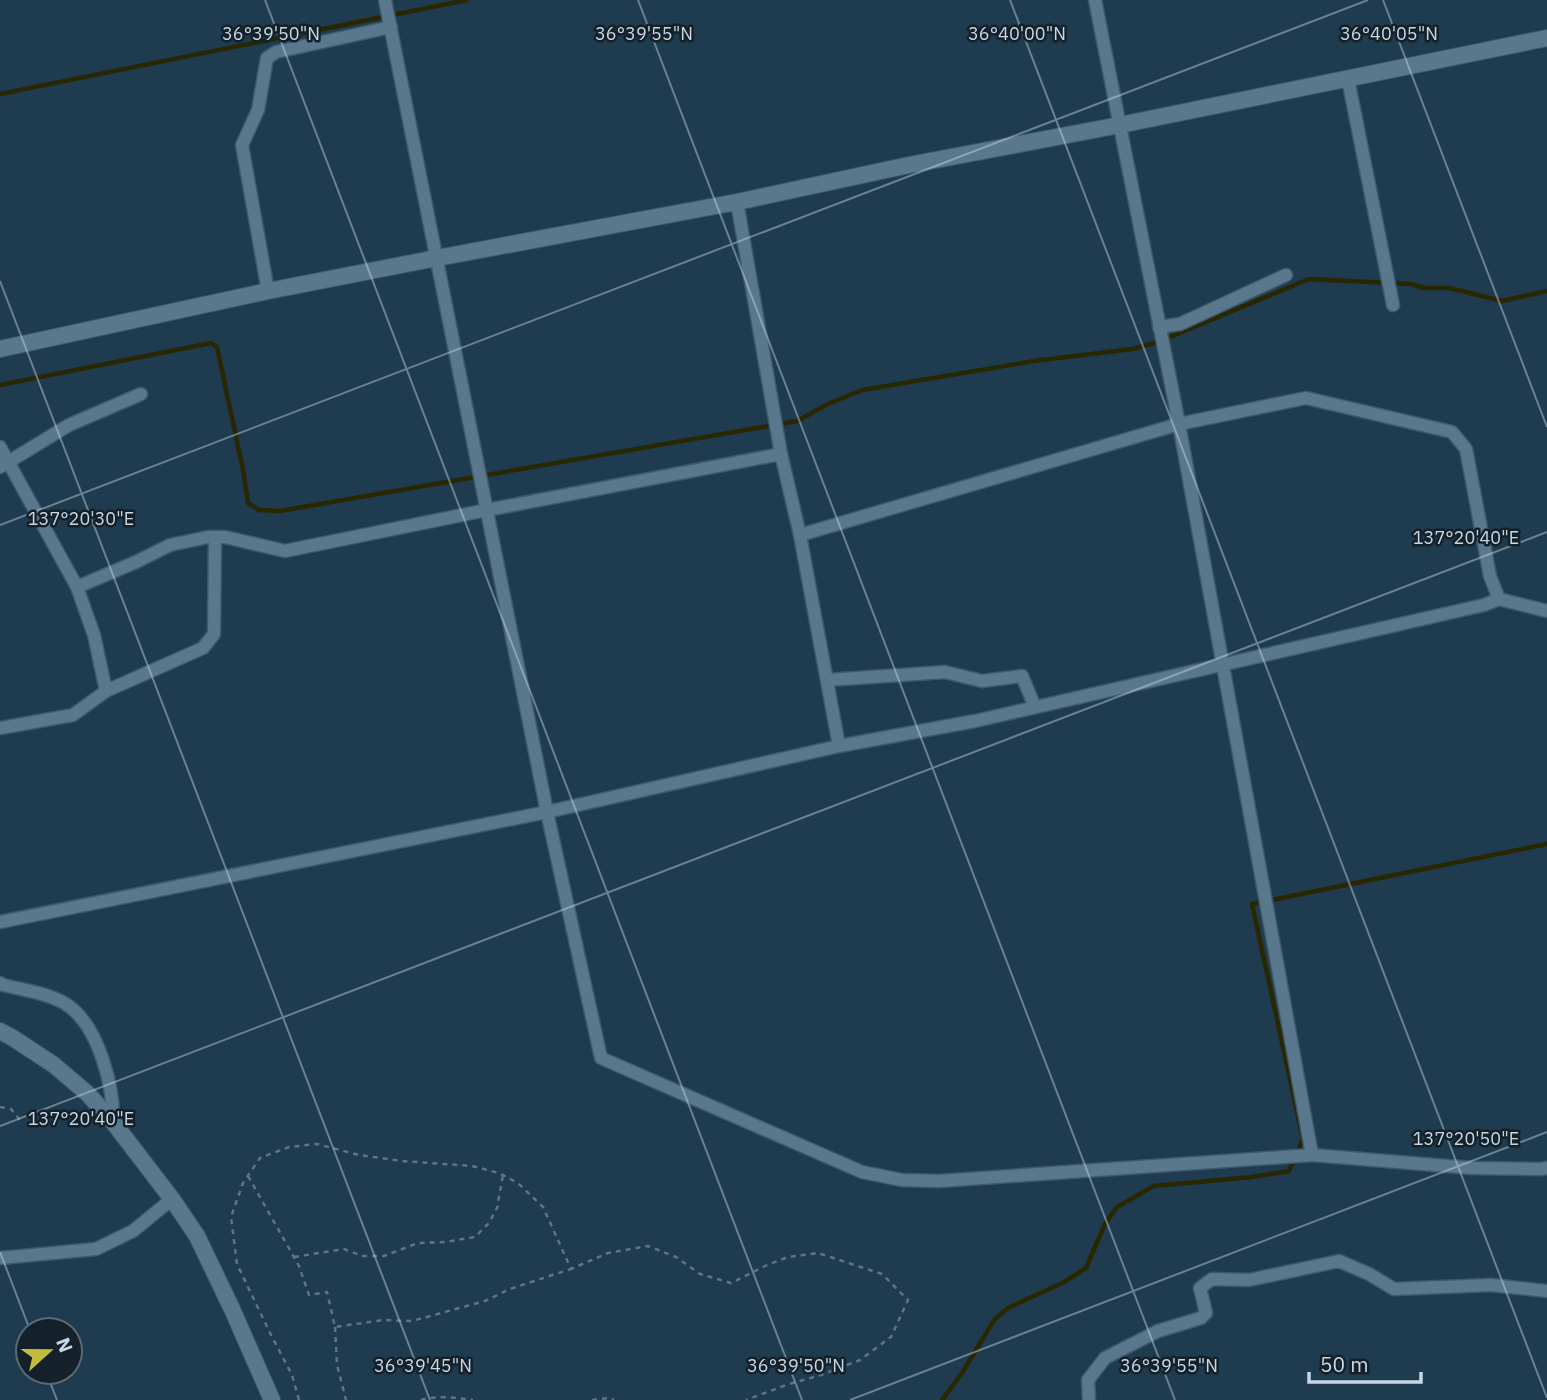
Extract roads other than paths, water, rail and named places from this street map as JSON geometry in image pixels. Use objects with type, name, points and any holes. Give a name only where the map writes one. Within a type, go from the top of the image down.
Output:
[{"type":"street","points":[[385,0],[547,812],[601,1058],[862,1172],[902,1180],[939,1181],[1312,1155],[1472,1168],[1547,1168]]},
{"type":"street","points":[[1095,0],[1179,425],[1312,1155]]},
{"type":"street","points":[[268,291],[242,145],[258,110],[267,58],[276,52],[391,27]]},
{"type":"street","points":[[0,349],[268,291],[737,202],[909,164],[1120,125],[1547,38]]},
{"type":"street","points":[[1348,79],[1393,305]]},
{"type":"street","points":[[737,202],[781,454],[800,535],[839,746]]},
{"type":"street","points":[[1159,327],[1180,324],[1286,275]]},
{"type":"street","points":[[5,465],[69,425],[141,394]]},
{"type":"street","points":[[800,535],[1179,425],[1306,398],[1452,432],[1466,449],[1490,576],[1499,599]]},
{"type":"street","points":[[0,447],[5,465],[77,587],[94,635],[106,691]]},
{"type":"street","points":[[77,587],[170,545],[208,537],[225,537],[285,551],[781,454]]},
{"type":"street","points":[[0,728],[74,715],[106,691],[203,648],[214,634],[215,537]]},
{"type":"street","points":[[0,922],[547,812],[839,746],[975,721],[1484,605],[1499,599],[1547,611]]},
{"type":"street","points":[[827,680],[945,672],[982,681],[1022,676],[1035,707]]},
{"type":"street","points":[[0,983],[40,993],[69,1006],[89,1026],[101,1054],[114,1106],[113,1122]]},
{"type":"street","points":[[0,1031],[54,1065],[88,1094],[172,1199],[197,1236],[272,1400]]},
{"type":"street","points":[[0,1258],[96,1249],[133,1231],[172,1199]]},
{"type":"street","points":[[1090,1400],[1088,1380],[1105,1358],[1158,1331],[1201,1318],[1206,1313],[1200,1288],[1212,1279],[1249,1280],[1339,1261],[1394,1289],[1491,1285],[1547,1291]]},
{"type":"waterway","points":[[0,94],[467,0]]},
{"type":"waterway","points":[[0,385],[211,343],[217,347],[248,503],[259,510],[280,511],[797,421],[862,390],[1034,361],[1132,349],[1158,342],[1309,279],[1449,288],[1502,301],[1547,291]]},
{"type":"waterway","points":[[942,1400],[994,1320],[1008,1308],[1064,1282],[1086,1268],[1105,1224],[1117,1207],[1154,1186],[1289,1171],[1303,1139],[1252,904],[1547,844]]}]
